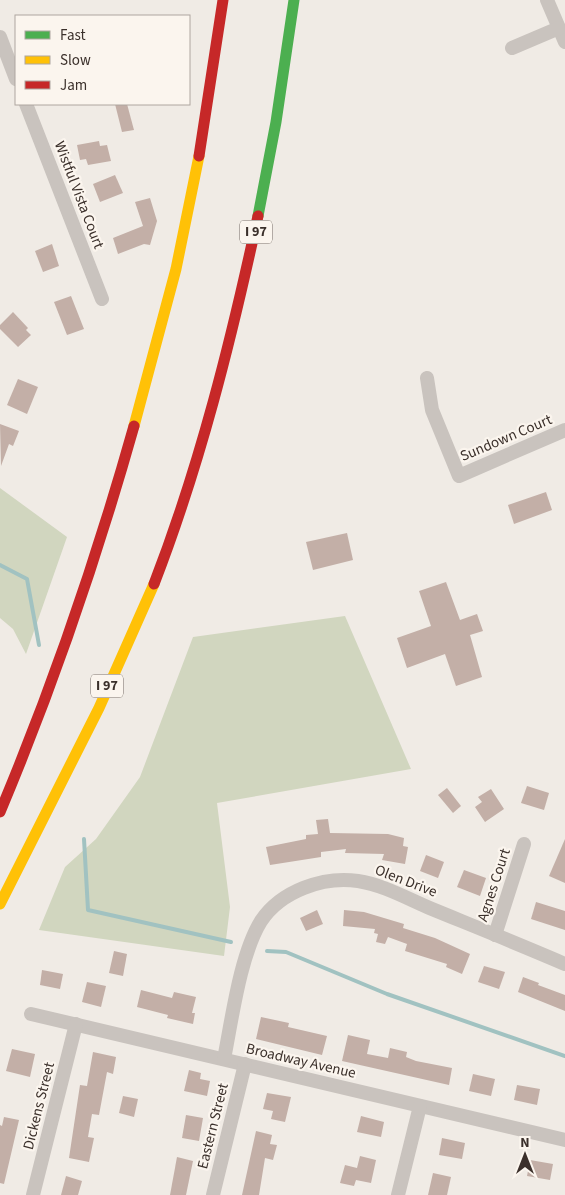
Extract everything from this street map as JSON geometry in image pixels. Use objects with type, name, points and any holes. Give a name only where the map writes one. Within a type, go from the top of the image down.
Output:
[{"type":"highway","points":[[0,812],[54,681],[84,594],[152,371],[173,286],[192,196],[208,112],[223,0]]},
{"type":"highway","name":"I 97","points":[[0,904],[132,632],[155,580],[183,502],[218,389],[261,212],[294,0]]},
{"type":"highway","points":[[0,797],[20,766]]},
{"type":"street","points":[[547,0],[565,42]]},
{"type":"street","points":[[512,48],[559,28]]},
{"type":"street","points":[[0,37],[15,76]]},
{"type":"street","name":"Wistful Vista Court","points":[[26,105],[102,299]]},
{"type":"street","name":"Sundown Court","points":[[427,378],[432,410],[459,476],[565,430]]},
{"type":"street","name":"Agnes Court","points":[[495,935],[524,844]]},
{"type":"street","name":"Olen Drive","points":[[224,1060],[240,983],[255,934],[266,914],[286,897],[298,890],[318,883],[339,880],[374,884],[565,964]]},
{"type":"street","name":"Broadway Avenue","points":[[31,1014],[565,1140]]},
{"type":"street","name":"Dickens Street","points":[[33,1195],[76,1024]]},
{"type":"street","name":"Eastern Street","points":[[213,1195],[245,1064]]},
{"type":"street","points":[[398,1195],[420,1106]]},
{"type":"green space","points":[[0,488],[67,537],[26,654],[13,629],[0,618]]},
{"type":"green space","points":[[345,616],[411,769],[217,803],[230,907],[224,956],[39,930],[65,867],[96,839],[140,777],[193,637]]},
{"type":"building","points":[[115,105],[127,105],[134,130],[122,132]]},
{"type":"building","points":[[99,141],[100,146],[107,145],[111,161],[88,165],[86,159],[80,160],[77,145]]},
{"type":"building","points":[[115,175],[123,193],[100,202],[93,184]]},
{"type":"building","points":[[150,198],[157,221],[150,245],[144,244],[118,254],[113,238],[143,226],[135,202]]},
{"type":"building","points":[[52,244],[59,266],[43,272],[35,251]]},
{"type":"building","points":[[71,296],[84,329],[67,335],[54,302]]},
{"type":"building","points":[[13,312],[28,328],[26,330],[31,335],[18,347],[0,329],[0,325]]},
{"type":"building","points":[[18,379],[38,387],[27,414],[7,405]]},
{"type":"building","points":[[0,424],[19,431],[13,446],[9,444],[1,466]]},
{"type":"building","points":[[546,492],[552,510],[514,524],[508,505]]},
{"type":"building","points":[[347,533],[353,560],[313,570],[306,542]]},
{"type":"building","points":[[446,582],[460,620],[477,614],[483,631],[470,635],[482,677],[456,686],[445,654],[407,668],[397,638],[431,626],[419,591]]},
{"type":"building","points":[[527,786],[549,793],[544,810],[521,803]]},
{"type":"building","points":[[447,788],[461,806],[453,813],[438,795]]},
{"type":"building","points":[[491,789],[504,809],[485,822],[475,807],[482,802],[478,797]]},
{"type":"building","points":[[328,819],[330,833],[388,834],[404,838],[403,846],[408,847],[405,864],[382,860],[384,854],[345,853],[346,849],[321,852],[321,857],[270,865],[266,847],[306,839],[306,835],[318,834],[316,820]]},
{"type":"building","points":[[565,839],[565,883],[549,876]]},
{"type":"building","points":[[426,855],[444,862],[438,878],[420,871]]},
{"type":"building","points":[[464,870],[486,878],[480,896],[457,887]]},
{"type":"building","points":[[536,902],[565,911],[565,930],[531,919]]},
{"type":"building","points":[[317,910],[323,924],[306,931],[300,918]]},
{"type":"building","points":[[344,910],[364,912],[404,924],[403,928],[435,938],[470,954],[462,974],[446,967],[447,964],[405,951],[407,944],[388,937],[385,944],[376,942],[378,934],[374,933],[375,929],[343,926]]},
{"type":"building","points":[[114,951],[127,954],[123,976],[109,973]]},
{"type":"building","points":[[484,966],[505,972],[499,989],[478,982]]},
{"type":"building","points":[[42,970],[63,974],[60,989],[40,985]]},
{"type":"building","points":[[523,977],[565,995],[565,1011],[518,992]]},
{"type":"building","points":[[87,982],[106,986],[101,1007],[82,1002]]},
{"type":"building","points":[[141,990],[172,998],[174,992],[196,997],[192,1013],[195,1013],[193,1024],[167,1018],[168,1015],[137,1007]]},
{"type":"building","points":[[261,1017],[289,1023],[288,1027],[327,1036],[322,1055],[256,1039]]},
{"type":"building","points":[[348,1035],[370,1040],[367,1054],[388,1058],[390,1048],[407,1052],[406,1057],[416,1061],[452,1068],[449,1085],[342,1061]]},
{"type":"building","points":[[12,1049],[35,1054],[30,1077],[6,1071]]},
{"type":"building","points":[[93,1052],[116,1057],[113,1074],[107,1072],[99,1115],[92,1114],[88,1137],[94,1138],[89,1162],[69,1158],[80,1085],[87,1086]]},
{"type":"building","points":[[189,1070],[201,1073],[200,1079],[210,1081],[207,1096],[184,1091]]},
{"type":"building","points":[[473,1074],[495,1079],[491,1096],[469,1091]]},
{"type":"building","points":[[517,1085],[540,1089],[537,1105],[514,1100]]},
{"type":"building","points":[[267,1093],[291,1097],[285,1122],[271,1119],[273,1111],[263,1109]]},
{"type":"building","points":[[123,1096],[138,1099],[134,1117],[119,1113]]},
{"type":"building","points":[[186,1115],[203,1118],[199,1141],[182,1138]]},
{"type":"building","points":[[361,1116],[384,1122],[381,1137],[357,1132]]},
{"type":"building","points":[[4,1117],[19,1120],[4,1184],[0,1183],[0,1125],[2,1126]]},
{"type":"building","points":[[256,1131],[272,1135],[270,1144],[277,1145],[273,1160],[265,1158],[259,1195],[242,1195]]},
{"type":"building","points":[[442,1138],[465,1143],[462,1159],[439,1155]]},
{"type":"building","points":[[360,1156],[376,1160],[371,1183],[356,1180],[354,1186],[340,1183],[345,1165],[357,1168]]},
{"type":"building","points":[[177,1157],[193,1161],[186,1195],[170,1195]]},
{"type":"building","points":[[530,1160],[553,1164],[550,1180],[527,1176]]},
{"type":"building","points":[[433,1173],[451,1177],[447,1195],[428,1195]]},
{"type":"building","points":[[66,1176],[82,1181],[78,1195],[61,1195]]},
{"type":"waterway","points":[[0,565],[27,579],[39,645]]},
{"type":"waterway","points":[[84,839],[88,910],[231,942]]},
{"type":"waterway","points":[[267,951],[286,952],[387,994],[565,1056]]},
{"type":"traffic: fast","points":[[258,216],[276,122],[294,0]]},
{"type":"traffic: slow","points":[[134,426],[176,269],[199,156]]},
{"type":"traffic: slow","points":[[0,904],[99,708],[154,584]]},
{"type":"traffic: jam","points":[[199,156],[223,0]]},
{"type":"traffic: jam","points":[[154,584],[171,539],[200,448],[237,310],[258,216]]},
{"type":"traffic: jam","points":[[0,812],[38,717],[73,621],[105,524],[134,426]]}]
